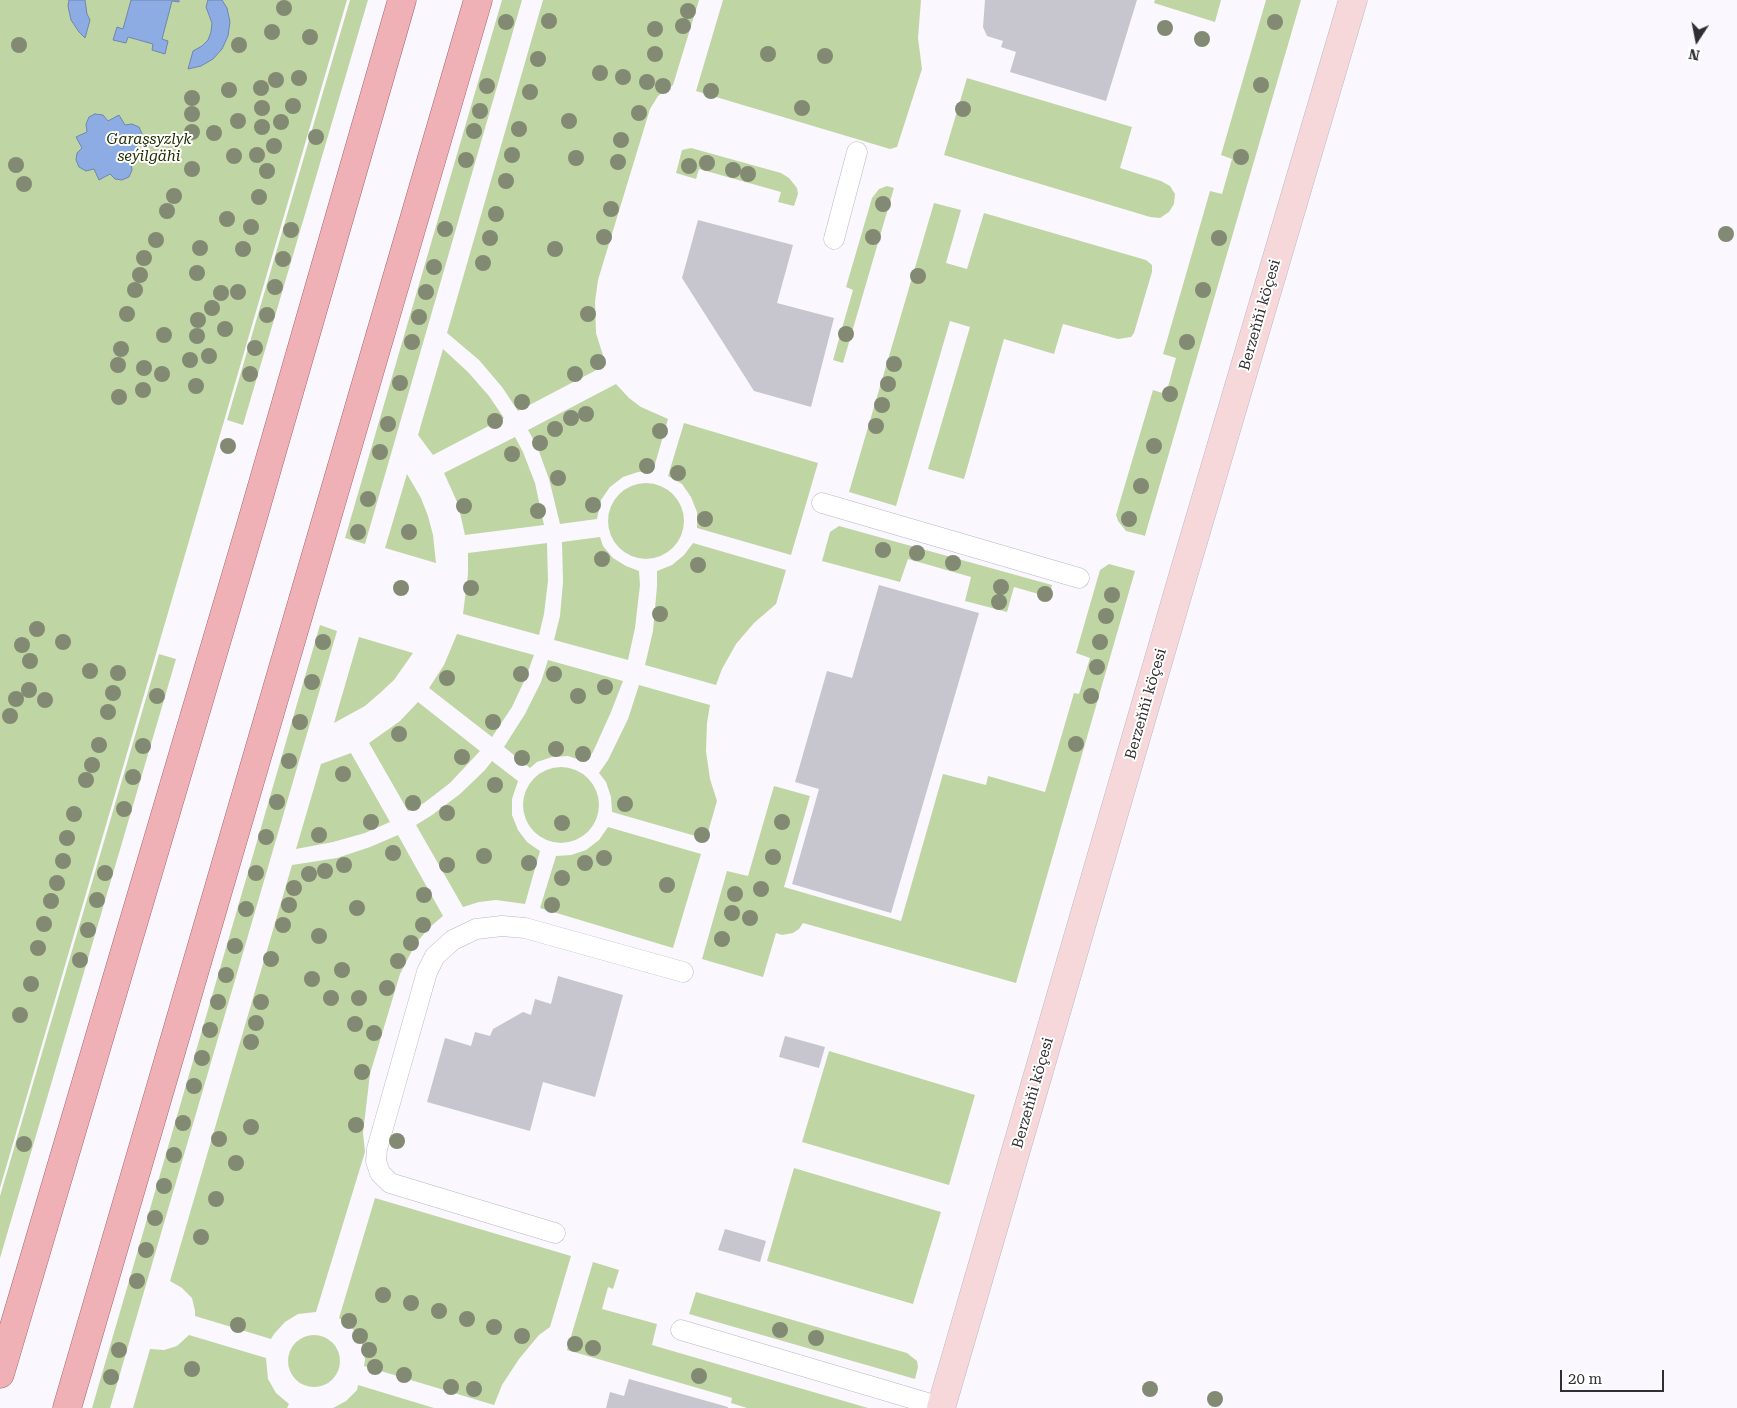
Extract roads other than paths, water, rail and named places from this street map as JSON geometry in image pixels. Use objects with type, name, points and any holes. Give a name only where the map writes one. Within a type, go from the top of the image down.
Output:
[{"type":"main road","points":[[0,1374],[252,520],[402,0]]},
{"type":"main road","points":[[67,1408],[478,0]]},
{"type":"street","name":"Berzeňňi köçesi","points":[[941,1407],[1353,0]]},
{"type":"lane","points":[[834,240],[857,152]]},
{"type":"lane","points":[[822,504],[1079,578]]},
{"type":"lane","points":[[555,1233],[390,1183],[380,1173],[376,1162],[377,1149],[427,972],[435,956],[453,940],[476,929],[502,926],[526,928],[683,972]]},
{"type":"lane","points":[[681,1330],[941,1407]]},
{"type":"water","points":[[69,0],[85,0],[90,20],[85,38],[71,20],[68,6]]},
{"type":"water","points":[[131,0],[179,0],[179,2],[172,1],[162,39],[168,41],[165,54],[152,50],[153,44],[128,37],[126,43],[113,40],[117,27],[123,29]]},
{"type":"water","points":[[208,0],[222,0],[227,8],[230,22],[228,36],[222,49],[213,59],[201,66],[188,69],[193,51],[208,40],[211,32],[212,23],[206,7]]},
{"type":"water","points":[[95,114],[103,115],[108,121],[119,115],[125,125],[132,124],[139,127],[142,134],[141,141],[136,147],[142,157],[131,162],[132,170],[129,177],[122,180],[115,179],[110,174],[99,180],[94,169],[86,171],[79,167],[76,160],[77,153],[82,148],[76,137],[87,132],[86,124],[89,117]]},
{"type":"park label","name":"Garaşsyzlyk seýilgähi","points":[[149,148]]}]
